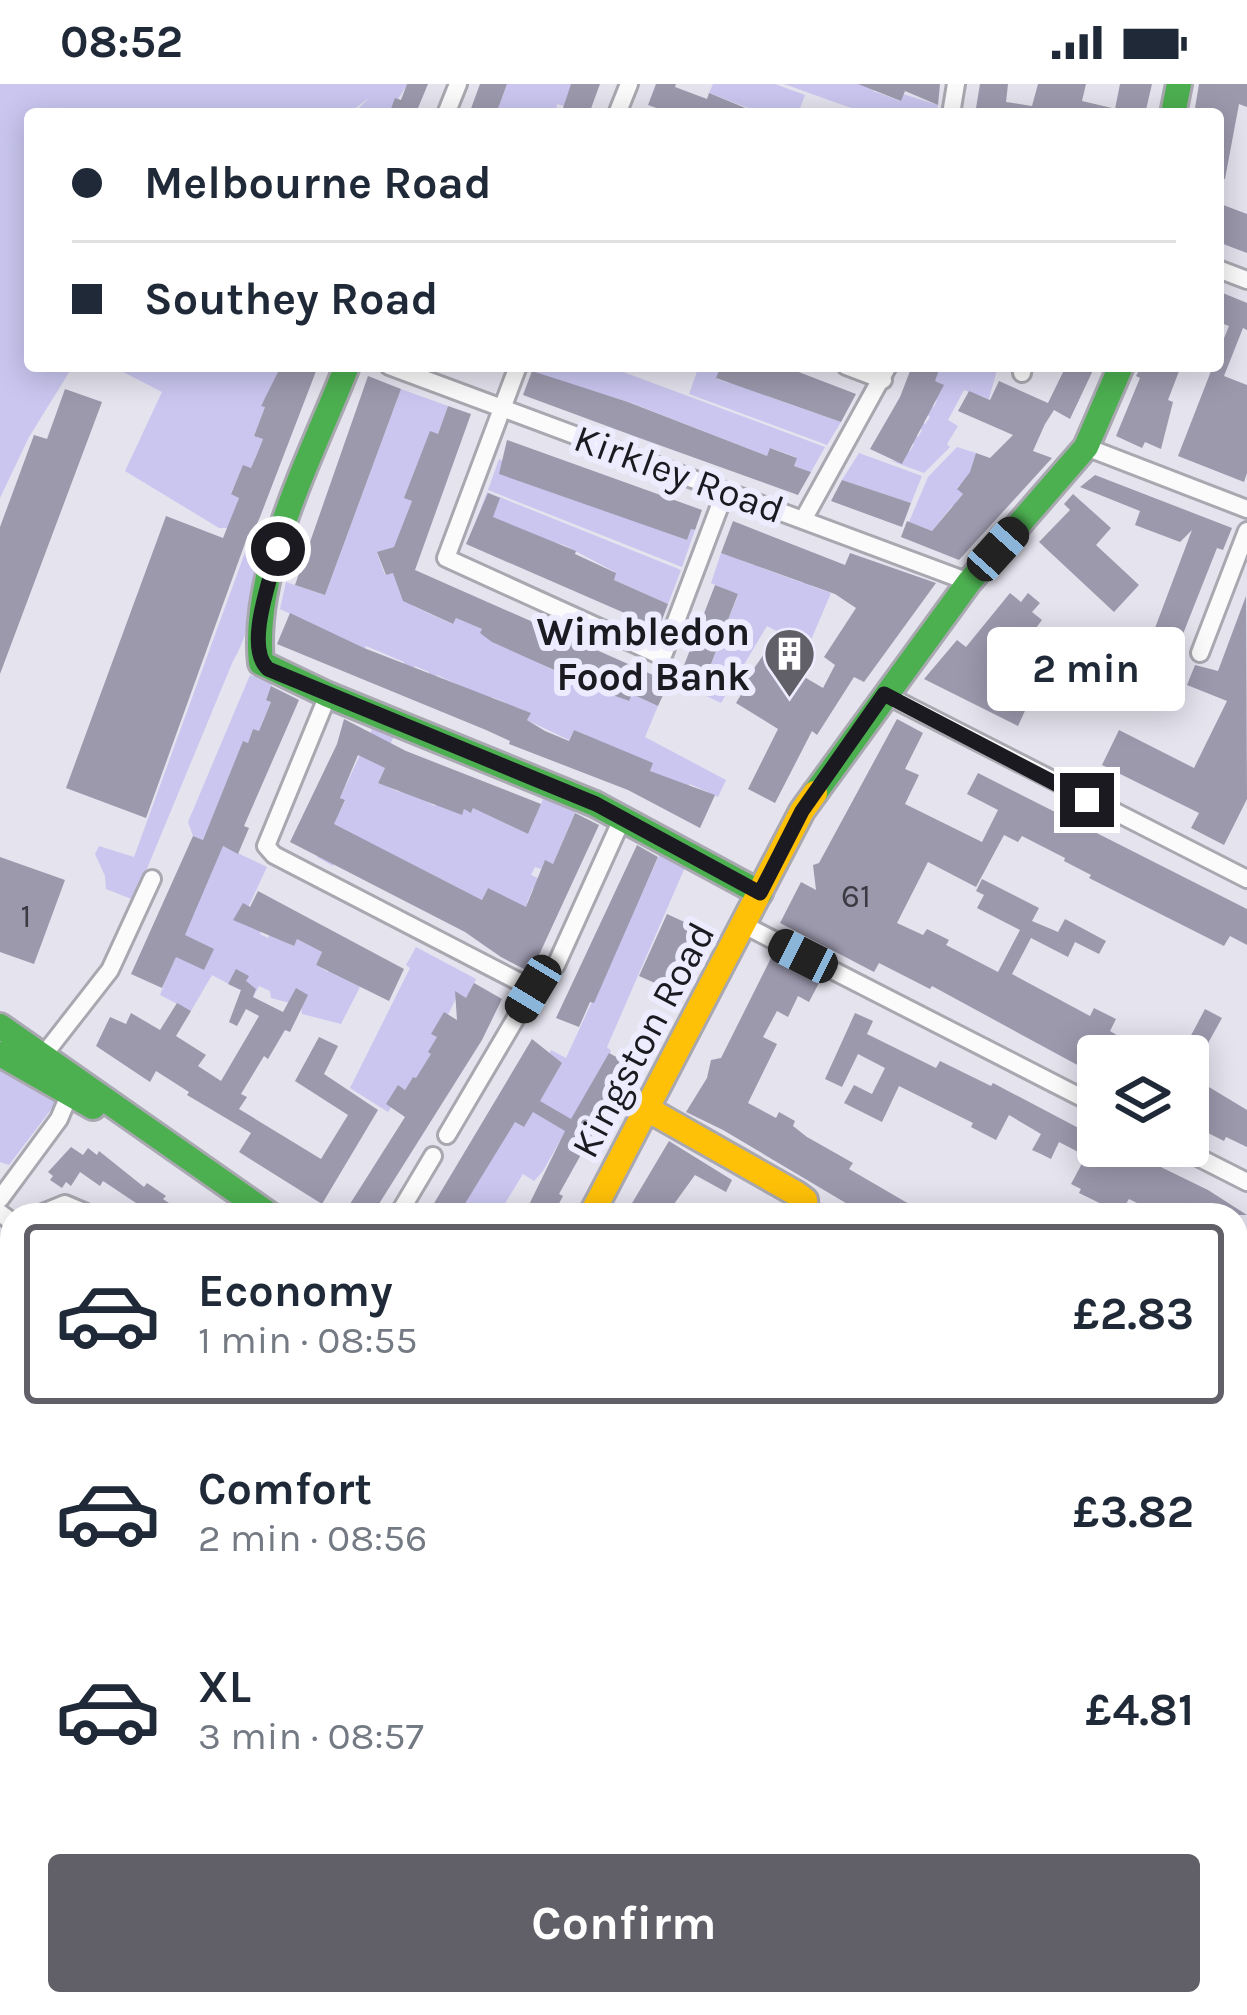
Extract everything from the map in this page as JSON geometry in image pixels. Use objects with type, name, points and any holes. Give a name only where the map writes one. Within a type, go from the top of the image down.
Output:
[{"type":"main road","points":[[345,372],[278,549],[258,636],[258,656],[268,669],[622,818],[760,893]]},
{"type":"main road","name":"Kingston Road","points":[[598,1203],[802,811],[969,582],[1086,447],[1118,372]]},
{"type":"main road","points":[[0,1026],[70,1093],[185,1158],[252,1203]]},
{"type":"main road","points":[[0,1054],[37,1064],[141,1121],[185,1158]]},
{"type":"main road","points":[[649,1110],[806,1203]]},
{"type":"street","name":"Kirkley Road","points":[[405,372],[969,582]]},
{"type":"street","points":[[516,372],[446,558],[657,654],[664,653],[725,493]]},
{"type":"street","points":[[803,520],[885,373]]},
{"type":"street","points":[[1086,447],[1247,509]]},
{"type":"street","points":[[1200,652],[1247,531]]},
{"type":"street","points":[[884,694],[1247,878]]},
{"type":"street","points":[[328,695],[266,846],[295,866],[533,989]]},
{"type":"street","points":[[447,1135],[533,989],[556,965],[622,818]]},
{"type":"street","points":[[37,1064],[110,970],[127,914],[152,879]]},
{"type":"street","points":[[743,925],[1077,1095]]},
{"type":"street","points":[[0,1199],[59,1119],[70,1093]]},
{"type":"street","points":[[405,1203],[433,1156]]},
{"type":"street","points":[[1209,1163],[1247,1182]]},
{"type":"shaded area","points":[[0,84],[413,84],[407,85],[392,108],[359,108],[370,97],[356,108],[24,108],[24,372],[69,372],[29,437],[0,498]]},
{"type":"shaded area","points":[[507,84],[572,84],[564,106],[498,108]]},
{"type":"shaded area","points":[[713,84],[775,84],[805,95],[800,108],[748,108],[709,93]]},
{"type":"shaded area","points":[[784,84],[875,84],[873,91],[900,101],[903,94],[938,105],[937,108],[851,108]]},
{"type":"shaded area","points":[[123,372],[284,372],[261,405],[265,407],[254,436],[263,439],[251,468],[243,466],[231,493],[239,498],[228,528],[219,528],[125,471],[162,392]]},
{"type":"shaded area","points":[[534,372],[623,372],[825,447],[811,472],[794,466],[796,457],[771,448],[767,456],[629,402]]},
{"type":"shaded area","points":[[697,372],[719,372],[717,379],[729,383],[733,374],[769,397],[841,422],[827,445],[689,394]]},
{"type":"shaded area","points":[[937,372],[996,372],[989,399],[964,390],[948,420],[958,426],[947,444],[950,447],[924,473],[889,460],[903,463],[906,456],[896,449],[898,444],[910,451],[914,444],[903,437],[906,431],[918,437],[922,430],[911,423],[914,418],[925,424],[930,417],[919,409],[922,402],[934,407],[937,400],[925,394],[940,393],[943,385],[931,379]]},
{"type":"shaded area","points":[[401,389],[448,406],[438,434],[430,432],[405,497],[412,501],[396,546],[377,553],[385,575],[393,573],[417,595],[413,606],[452,624],[456,618],[482,629],[480,633],[563,675],[628,701],[632,694],[658,706],[645,737],[726,780],[718,797],[690,784],[686,790],[650,772],[652,763],[585,740],[586,735],[574,730],[569,740],[527,720],[530,713],[516,707],[512,714],[503,710],[506,703],[492,697],[487,705],[481,695],[437,675],[433,683],[427,680],[429,672],[415,666],[411,673],[402,669],[404,662],[366,646],[362,653],[359,646],[280,609],[286,582],[325,595]]},
{"type":"shaded area","points":[[957,447],[976,453],[975,467],[967,476],[970,480],[957,488],[963,494],[956,502],[970,514],[966,519],[952,506],[932,531],[909,522],[928,477]]},
{"type":"shaded area","points":[[859,453],[922,476],[911,503],[842,480]]},
{"type":"shaded area","points":[[499,459],[503,461],[500,472],[687,540],[691,529],[695,530],[682,567],[488,490]]},
{"type":"shaded area","points":[[487,492],[681,570],[668,604],[614,580],[615,572],[564,545],[476,521]]},
{"type":"shaded area","points":[[247,547],[264,554],[245,636],[134,900],[106,889],[95,854],[99,846],[134,857]]},
{"type":"shaded area","points":[[737,547],[742,549],[739,559],[753,565],[758,554],[762,568],[803,583],[807,572],[814,575],[811,586],[831,593],[808,647],[767,626],[721,703],[700,693],[738,595],[711,583],[721,553],[733,557]]},
{"type":"shaded area","points":[[250,675],[272,684],[266,699],[271,702],[259,731],[253,729],[248,743],[243,742],[203,840],[193,836],[188,822]]},
{"type":"shaded area","points":[[373,727],[394,736],[378,782],[399,792],[406,777],[435,806],[440,798],[461,815],[464,809],[471,813],[475,804],[528,834],[543,799],[576,810],[553,864],[545,861],[531,875],[546,882],[533,888],[527,903],[535,907],[495,937],[489,949],[477,940],[488,888],[482,900],[368,842],[340,851],[333,866],[317,857]]},
{"type":"shaded area","points":[[223,846],[267,867],[246,912],[260,934],[268,938],[273,927],[275,937],[293,946],[297,939],[322,952],[316,965],[328,972],[336,958],[350,981],[360,987],[341,1024],[302,1014],[301,1006],[271,998],[270,991],[259,986],[253,997],[212,975],[191,1011],[160,995],[168,974],[157,969],[181,947],[186,936],[181,933],[196,910],[188,906]]},
{"type":"shaded area","points":[[661,852],[686,865],[607,1047],[611,1051],[543,1171],[534,1181],[523,1174],[505,1203],[465,1203],[510,1119],[524,1127],[562,1063],[549,1054],[551,1050],[566,1058]]},
{"type":"shaded area","points":[[416,947],[476,979],[472,1001],[457,996],[432,1033],[438,1038],[423,1083],[413,1077],[405,1090],[398,1086],[388,1112],[350,1088]]},
{"type":"shaded area","points":[[0,1071],[56,1103],[9,1165],[0,1162]]},
{"type":"building","points":[[407,84],[428,84],[418,108],[391,108],[395,98],[401,100]]},
{"type":"building","points":[[480,84],[507,84],[498,108],[471,108]]},
{"type":"building","points":[[571,84],[600,84],[591,108],[563,108]]},
{"type":"building","points":[[656,84],[676,84],[707,99],[709,93],[745,108],[656,108],[648,105]]},
{"type":"building","points":[[858,84],[940,84],[938,105],[905,91],[901,101]]},
{"type":"building","points":[[980,84],[1008,84],[1006,102],[1032,106],[1038,84],[1086,84],[1082,101],[1112,108],[976,108]]},
{"type":"building","points":[[1120,84],[1152,84],[1146,108],[1115,108]]},
{"type":"building","points":[[1199,84],[1247,84],[1247,107],[1239,104],[1225,179],[1224,108],[1195,108]]},
{"type":"building","points":[[1224,205],[1247,214],[1247,253],[1224,244]]},
{"type":"building","points":[[1224,293],[1247,303],[1247,330],[1243,328],[1224,376],[1247,385],[1244,482],[1178,456],[1211,372],[1224,372],[1224,338],[1229,326],[1224,324]]},
{"type":"building","points":[[278,372],[316,372],[260,517],[251,537],[248,535],[146,818],[66,788],[166,516],[223,538],[239,498],[231,494],[243,465],[251,468],[263,439],[254,436],[265,407],[261,406]]},
{"type":"building","points":[[535,372],[767,456],[770,448],[797,458],[794,466],[811,472],[798,495],[523,395]]},
{"type":"building","points":[[718,372],[799,372],[856,394],[841,422],[716,378]]},
{"type":"building","points":[[910,372],[938,372],[935,381],[944,385],[902,464],[870,449]]},
{"type":"building","points":[[1063,372],[1092,372],[1070,419],[1054,410],[1045,424],[1033,451],[1052,458],[959,560],[901,537],[907,521],[932,531],[963,494],[957,489],[976,453],[990,458],[1013,435],[958,411],[969,391],[990,400],[999,381],[1048,403]]},
{"type":"building","points":[[1138,372],[1179,372],[1168,400],[1173,402],[1161,449],[1145,442],[1142,448],[1116,436],[1140,378]]},
{"type":"building","points":[[368,376],[401,389],[325,595],[295,585]]},
{"type":"building","points":[[65,389],[102,402],[0,674],[0,527],[34,435],[47,439]]},
{"type":"building","points":[[448,406],[471,414],[415,570],[669,682],[658,706],[632,694],[629,701],[601,691],[492,642],[480,633],[482,629],[456,618],[453,624],[403,601],[393,573],[386,575],[377,552],[394,547],[412,501],[404,498],[430,431],[438,434]]},
{"type":"building","points":[[507,440],[702,510],[695,530],[691,529],[687,540],[499,474]]},
{"type":"building","points":[[1095,475],[1232,528],[1223,550],[1217,548],[1181,639],[1155,628],[1192,530],[1180,542],[1135,525],[1140,511],[1080,487]]},
{"type":"building","points":[[842,480],[911,503],[902,527],[831,501]]},
{"type":"building","points":[[488,493],[500,498],[493,517],[576,551],[616,573],[614,580],[668,604],[659,628],[466,544]]},
{"type":"building","points":[[1073,494],[1111,528],[1096,545],[1139,585],[1114,612],[1039,542],[1070,510],[1064,504]]},
{"type":"building","points":[[733,521],[845,565],[850,553],[936,583],[864,682],[854,677],[817,735],[812,731],[775,803],[748,789],[778,729],[736,703],[745,688],[741,687],[778,634],[797,644],[784,665],[823,688],[835,665],[824,657],[856,608],[835,594],[721,553]]},
{"type":"building","points":[[715,585],[738,594],[701,690],[678,681]]},
{"type":"building","points":[[1010,593],[1021,602],[1028,593],[1040,603],[1032,612],[1042,620],[1036,628],[1053,643],[1012,691],[1030,700],[1018,726],[924,679],[957,640],[966,647]]},
{"type":"building","points":[[1246,596],[1247,799],[1224,845],[1191,828],[1199,813],[1102,765],[1119,730],[1194,768],[1227,701],[1187,685],[1195,665],[1218,671]]},
{"type":"building","points":[[290,613],[364,648],[531,713],[527,720],[545,731],[569,741],[574,730],[653,763],[650,771],[715,795],[700,828],[628,790],[277,644]]},
{"type":"building","points":[[271,686],[299,700],[244,826],[249,828],[238,854],[223,846],[185,935],[214,949],[204,970],[176,957],[162,988],[131,974],[193,836],[203,840],[243,741],[248,743],[253,729],[259,731],[271,702],[266,700]]},
{"type":"building","points":[[344,719],[406,751],[541,804],[528,834],[473,808],[471,813],[464,809],[462,815],[378,783],[385,768],[358,755],[334,824],[482,900],[488,888],[526,907],[545,860],[553,864],[575,813],[599,825],[533,968],[526,970],[465,932],[290,842],[337,744]]},
{"type":"building","points":[[897,719],[923,733],[905,769],[919,775],[905,804],[982,842],[998,810],[967,794],[978,773],[1247,909],[1247,945],[1230,936],[1224,946],[1089,878],[1065,858],[1022,836],[1018,842],[1004,835],[976,887],[928,862],[897,923],[923,935],[927,929],[949,940],[946,945],[998,972],[1020,930],[977,908],[984,895],[976,891],[982,879],[1039,908],[1032,921],[1058,932],[1065,919],[1106,941],[1099,954],[1075,942],[1068,957],[1031,938],[1012,974],[1090,1016],[1094,1008],[1116,1019],[1110,1031],[1117,1035],[1077,1035],[1077,1065],[932,986],[879,963],[874,972],[780,923],[801,882],[816,890],[813,865],[819,863]]},
{"type":"building","points":[[637,845],[658,857],[594,1003],[590,1002],[579,1027],[556,1018]]},
{"type":"building","points":[[0,857],[65,880],[34,964],[0,952]]},
{"type":"building","points":[[258,891],[404,969],[389,1001],[316,965],[322,952],[297,939],[294,946],[233,920],[243,903],[250,907]]},
{"type":"building","points":[[667,914],[704,931],[673,991],[639,976]]},
{"type":"building","points":[[771,958],[819,983],[809,1002],[798,996],[788,1017],[777,1011],[763,1037],[777,1044],[748,1103],[776,1118],[779,1112],[795,1121],[793,1126],[807,1137],[853,1163],[849,1169],[907,1203],[846,1203],[686,1112],[707,1078],[711,1060],[721,1058]]},
{"type":"building","points":[[236,969],[249,976],[246,981],[256,989],[253,997],[283,1012],[296,988],[308,995],[290,1032],[285,1030],[268,1059],[264,1056],[241,1094],[247,1097],[239,1109],[321,1159],[348,1115],[295,1081],[319,1037],[338,1046],[324,1074],[378,1110],[323,1203],[239,1152],[251,1133],[156,1071],[150,1082],[96,1046],[110,1017],[126,1024],[131,1013],[160,1030],[177,1003],[191,1011],[176,1036],[206,1055],[198,1066],[221,1081],[259,1016],[246,1009],[237,1026],[229,1022],[241,990],[228,984]]},
{"type":"building","points":[[474,983],[502,999],[482,1040],[380,1203],[351,1203],[405,1117],[386,1104],[398,1085],[405,1090],[416,1078],[431,1054],[437,1037],[431,1034],[444,1012],[457,1020],[455,991],[466,998]]},
{"type":"building","points":[[1205,1009],[1222,1018],[1209,1041],[1209,1035],[1191,1035]]},
{"type":"building","points":[[855,1013],[873,1021],[867,1034],[936,1068],[940,1061],[993,1083],[1077,1127],[1077,1151],[1059,1142],[1051,1159],[1032,1150],[1041,1134],[1009,1115],[996,1140],[971,1127],[973,1123],[899,1086],[882,1122],[844,1103],[854,1085],[872,1094],[885,1068],[858,1054],[842,1087],[825,1079]]},
{"type":"building","points":[[532,1039],[562,1063],[540,1101],[571,1119],[609,1053],[631,1065],[559,1194],[563,1196],[559,1203],[530,1203],[565,1131],[533,1112],[524,1127],[515,1122],[465,1203],[434,1203]]},
{"type":"building","points":[[1209,1087],[1247,1110],[1247,1147],[1226,1137],[1224,1141],[1209,1134]]},
{"type":"building","points":[[669,1141],[732,1180],[726,1192],[695,1175],[675,1203],[632,1203]]},
{"type":"building","points":[[71,1147],[83,1155],[88,1148],[97,1155],[99,1151],[144,1187],[147,1183],[169,1203],[136,1203],[80,1172],[71,1186],[66,1182],[62,1188],[50,1180],[53,1176],[48,1172]]},
{"type":"building","points":[[1080,1167],[1161,1167],[1228,1203],[1137,1203],[1129,1199],[1126,1203],[1100,1203],[1071,1184]]},
{"type":"traffic: fast","points":[[1174,108],[1179,84]]},
{"type":"traffic: fast","points":[[344,372],[275,551],[260,627],[261,663],[595,804],[760,893]]},
{"type":"traffic: fast","points":[[815,793],[969,582],[1086,447],[1118,372]]},
{"type":"traffic: fast","points":[[0,1026],[253,1203]]},
{"type":"traffic: fast","points":[[0,1054],[93,1107]]},
{"type":"traffic: slow","points":[[597,1203],[815,793]]},
{"type":"traffic: slow","points":[[649,1110],[805,1203]]},
{"type":"place","name":"Wimbledon Food Bank","points":[[789,700]]},
{"type":"route","points":[[278,549],[258,636],[258,656],[268,669],[596,804],[760,893],[802,811],[884,694],[1087,800]]}]
